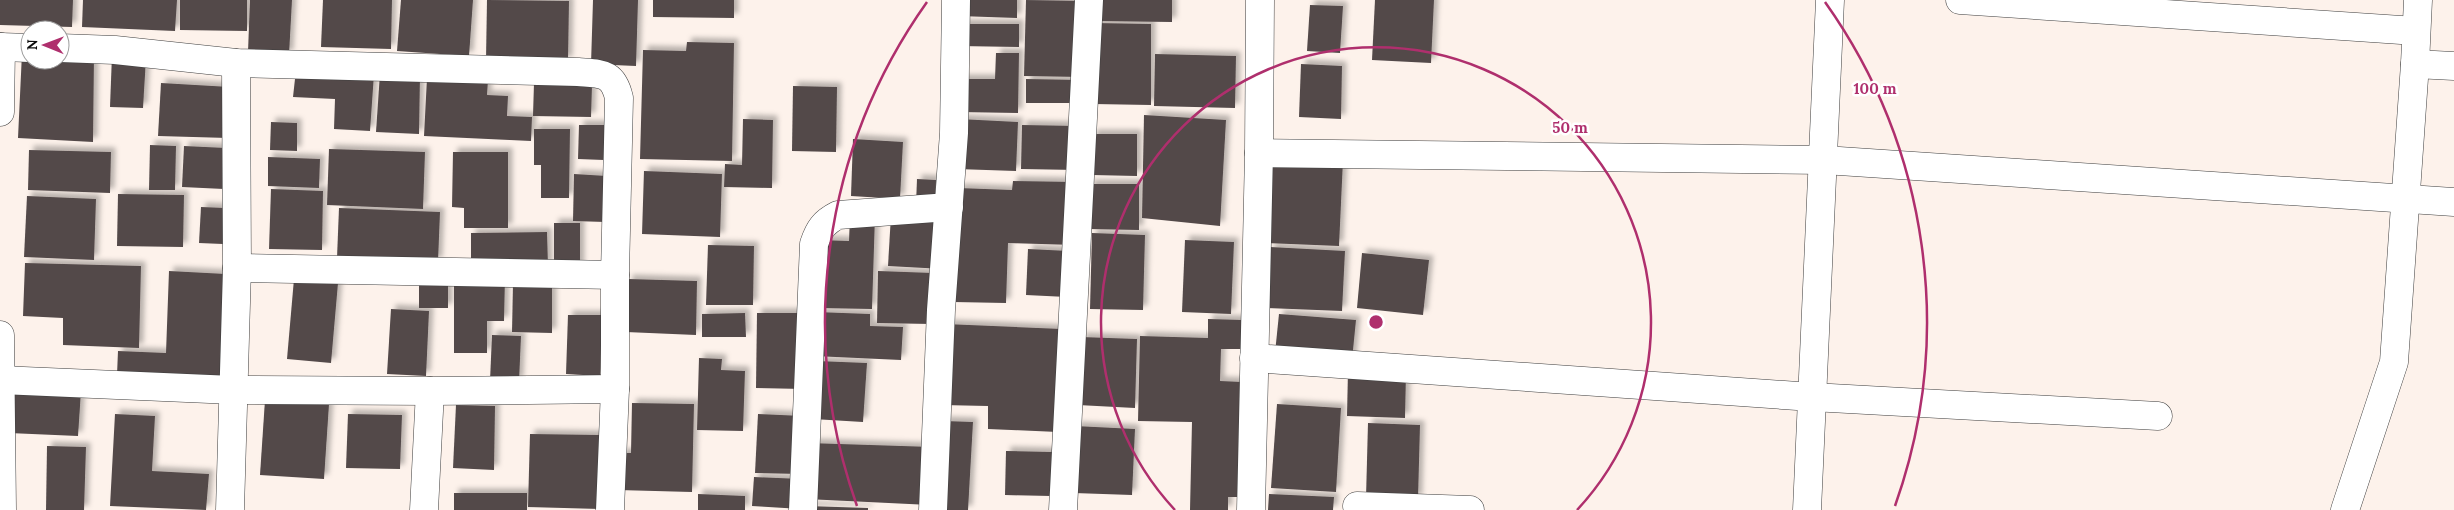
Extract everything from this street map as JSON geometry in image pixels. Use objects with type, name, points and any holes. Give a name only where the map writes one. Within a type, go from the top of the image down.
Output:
[{"type":"street","points":[[933,510],[941,310],[954,133],[956,0]]},
{"type":"street","points":[[1064,510],[1089,0]]},
{"type":"street","points":[[1251,510],[1259,152],[1260,0]]},
{"type":"street","points":[[1807,510],[1830,0]]},
{"type":"street","points":[[1960,0],[2416,32]]},
{"type":"street","points":[[2345,510],[2394,362],[2418,0]]},
{"type":"street","points":[[0,112],[0,47],[20,48]]},
{"type":"street","points":[[70,48],[115,50],[236,63],[578,72],[610,78],[616,83],[619,98],[615,389],[610,510]]},
{"type":"street","points":[[230,510],[237,268],[236,63]]},
{"type":"street","points":[[2415,64],[2454,66]]},
{"type":"street","points":[[1259,152],[1824,160],[2454,202]]},
{"type":"street","points":[[803,510],[814,244],[818,232],[826,221],[838,215],[949,208]]},
{"type":"street","points":[[237,268],[616,275]]},
{"type":"street","points":[[0,336],[2,510]]},
{"type":"street","points":[[1254,358],[1812,397],[2158,416]]},
{"type":"street","points":[[0,380],[233,390],[430,391],[615,389]]},
{"type":"street","points":[[424,510],[430,391]]},
{"type":"street","points":[[1356,506],[1470,510]]},
{"type":"building","points":[[0,0],[73,0],[72,27],[70,27],[70,20],[20,20],[20,26],[0,25]]},
{"type":"building","points":[[83,0],[177,0],[175,31],[82,27]]},
{"type":"building","points":[[180,0],[247,0],[247,31],[180,30]]},
{"type":"building","points":[[250,0],[292,0],[289,55],[248,52]]},
{"type":"building","points":[[323,0],[392,0],[391,49],[321,47]]},
{"type":"building","points":[[401,0],[473,0],[469,56],[397,51]]},
{"type":"building","points":[[487,0],[569,1],[568,61],[486,60]]},
{"type":"building","points":[[593,0],[638,0],[636,66],[591,64]]},
{"type":"building","points":[[653,0],[734,0],[734,18],[653,17]]},
{"type":"building","points":[[959,0],[1017,0],[1017,18],[959,16]]},
{"type":"building","points":[[1026,0],[1083,1],[1081,77],[1024,76]]},
{"type":"building","points":[[1096,0],[1172,0],[1172,22],[1096,21]]},
{"type":"building","points":[[1375,0],[1434,0],[1431,63],[1372,60]]},
{"type":"building","points":[[1310,5],[1343,6],[1340,53],[1307,51]]},
{"type":"building","points":[[1094,23],[1151,24],[1151,105],[1094,104]]},
{"type":"building","points":[[959,24],[1019,24],[1019,47],[959,46]]},
{"type":"building","points":[[687,42],[734,43],[732,161],[640,159],[643,50],[686,51]]},
{"type":"building","points":[[996,53],[1019,53],[1018,113],[958,112],[959,79],[995,79]]},
{"type":"building","points":[[1155,54],[1236,56],[1235,108],[1154,106]]},
{"type":"building","points":[[112,55],[146,58],[143,108],[110,107]]},
{"type":"building","points":[[94,56],[93,142],[18,138],[21,70],[70,70],[70,59]]},
{"type":"building","points":[[1301,64],[1342,66],[1341,119],[1299,117]]},
{"type":"building","points":[[296,70],[374,74],[370,131],[334,129],[335,99],[293,97]]},
{"type":"building","points":[[380,73],[420,75],[419,134],[376,132]]},
{"type":"building","points":[[427,78],[488,80],[487,95],[508,96],[507,116],[532,117],[531,141],[424,136]]},
{"type":"building","points":[[1026,79],[1081,80],[1080,103],[1026,103]]},
{"type":"building","points":[[161,83],[230,87],[228,138],[158,136]]},
{"type":"building","points":[[534,83],[592,85],[591,117],[533,116]]},
{"type":"building","points":[[793,86],[837,87],[836,152],[792,151]]},
{"type":"building","points":[[1144,115],[1226,120],[1220,226],[1142,218]]},
{"type":"building","points":[[743,119],[773,120],[772,188],[724,187],[725,164],[742,165]]},
{"type":"building","points":[[959,119],[1018,122],[1016,171],[957,169]]},
{"type":"building","points":[[271,122],[297,123],[297,151],[270,150]]},
{"type":"building","points":[[579,125],[605,125],[604,160],[578,159]]},
{"type":"building","points":[[1022,125],[1078,126],[1077,170],[1021,169]]},
{"type":"building","points":[[534,129],[570,129],[569,198],[541,198],[541,165],[534,165]]},
{"type":"building","points":[[1092,134],[1137,134],[1137,176],[1092,175]]},
{"type":"building","points":[[853,139],[903,142],[900,199],[851,196]]},
{"type":"building","points":[[150,145],[176,146],[175,190],[149,190]]},
{"type":"building","points":[[184,146],[226,148],[224,189],[182,187]]},
{"type":"building","points":[[329,149],[425,152],[423,209],[327,205]]},
{"type":"building","points":[[29,150],[111,152],[110,193],[28,190]]},
{"type":"building","points":[[453,152],[508,152],[508,228],[464,228],[464,208],[452,207]]},
{"type":"building","points":[[1271,156],[1343,160],[1339,246],[1266,243]]},
{"type":"building","points":[[268,157],[320,159],[319,188],[268,186]]},
{"type":"building","points":[[644,171],[722,174],[720,237],[642,234]]},
{"type":"building","points":[[574,174],[607,176],[606,222],[573,221]]},
{"type":"building","points":[[917,179],[936,180],[935,206],[916,205]]},
{"type":"building","points":[[1013,181],[1076,182],[1074,245],[1008,243],[1006,303],[954,302],[958,188],[1012,190]]},
{"type":"building","points":[[1089,184],[1139,184],[1139,230],[1088,229]]},
{"type":"building","points":[[271,189],[323,191],[322,250],[269,249]]},
{"type":"building","points":[[118,194],[184,195],[183,247],[117,246]]},
{"type":"building","points":[[27,196],[96,199],[94,260],[24,257]]},
{"type":"building","points":[[201,207],[225,208],[223,244],[199,243]]},
{"type":"building","points":[[339,208],[440,212],[438,262],[337,258]]},
{"type":"building","points":[[891,215],[946,219],[943,269],[888,266]]},
{"type":"building","points":[[850,216],[875,216],[872,309],[818,308],[819,240],[849,241]]},
{"type":"building","points":[[554,223],[580,223],[580,268],[554,268]]},
{"type":"building","points":[[547,232],[548,266],[471,267],[471,233]]},
{"type":"building","points":[[1092,233],[1145,235],[1143,310],[1090,309]]},
{"type":"building","points":[[1185,240],[1234,242],[1231,314],[1182,312]]},
{"type":"building","points":[[708,245],[754,246],[753,305],[706,305]]},
{"type":"building","points":[[1270,247],[1345,251],[1342,311],[1267,308]]},
{"type":"building","points":[[1028,249],[1069,251],[1067,297],[1026,295]]},
{"type":"building","points":[[1362,253],[1429,260],[1423,315],[1357,308]]},
{"type":"building","points":[[25,263],[141,266],[139,348],[63,345],[63,318],[23,316]]},
{"type":"building","points":[[169,271],[226,274],[221,380],[117,375],[118,351],[166,353]]},
{"type":"building","points":[[878,271],[933,273],[931,324],[877,323]]},
{"type":"building","points":[[505,277],[504,321],[487,321],[487,353],[454,353],[454,278]]},
{"type":"building","points":[[294,279],[338,283],[331,363],[287,359]]},
{"type":"building","points":[[628,279],[697,281],[696,335],[626,332]]},
{"type":"building","points":[[419,280],[448,281],[448,308],[419,308]]},
{"type":"building","points":[[513,283],[552,284],[552,333],[512,332]]},
{"type":"building","points":[[391,309],[429,311],[426,376],[387,374]]},
{"type":"building","points":[[816,312],[870,314],[870,326],[903,327],[901,360],[814,356]]},
{"type":"building","points":[[745,313],[746,337],[702,337],[702,314]]},
{"type":"building","points":[[757,313],[805,313],[804,389],[756,388]]},
{"type":"building","points":[[1279,314],[1356,320],[1352,360],[1275,353]]},
{"type":"building","points":[[568,315],[602,315],[600,376],[566,374]]},
{"type":"building","points":[[1208,319],[1243,320],[1243,349],[1221,349],[1220,381],[1242,382],[1240,497],[1228,497],[1228,510],[1190,510],[1192,422],[1138,421],[1140,336],[1208,338]]},
{"type":"building","points":[[945,324],[1062,329],[1058,432],[988,429],[988,406],[942,405]]},
{"type":"building","points":[[492,335],[521,336],[519,382],[490,381]]},
{"type":"building","points":[[1081,337],[1137,339],[1135,408],[1078,405]]},
{"type":"building","points":[[699,358],[722,359],[721,370],[745,371],[743,431],[697,430]]},
{"type":"building","points":[[817,361],[867,363],[863,422],[813,419]]},
{"type":"building","points":[[1348,371],[1406,373],[1405,418],[1347,416]]},
{"type":"building","points":[[12,387],[81,391],[78,436],[9,433]]},
{"type":"building","points":[[265,400],[329,404],[324,479],[260,475]]},
{"type":"building","points":[[632,403],[694,404],[692,492],[618,490],[619,453],[631,453]]},
{"type":"building","points":[[1277,404],[1341,408],[1336,492],[1271,488]]},
{"type":"building","points":[[456,405],[495,406],[494,470],[453,468]]},
{"type":"building","points":[[115,414],[155,416],[152,471],[209,474],[206,510],[110,506]]},
{"type":"building","points":[[348,414],[402,415],[400,469],[346,468]]},
{"type":"building","points":[[758,414],[803,416],[800,474],[755,473]]},
{"type":"building","points":[[944,421],[973,422],[968,510],[939,510]]},
{"type":"building","points":[[1368,423],[1420,425],[1418,499],[1366,498]]},
{"type":"building","points":[[1075,426],[1135,429],[1132,495],[1074,493]]},
{"type":"building","points":[[530,434],[600,435],[600,509],[528,507]]},
{"type":"building","points":[[808,443],[933,447],[930,505],[806,499]]},
{"type":"building","points":[[47,446],[86,447],[84,510],[46,510]]},
{"type":"building","points":[[1006,451],[1052,452],[1051,496],[1005,495]]},
{"type":"building","points":[[754,477],[802,479],[801,509],[752,506]]},
{"type":"building","points":[[454,493],[527,493],[527,510],[454,510]]},
{"type":"building","points":[[698,494],[745,496],[745,510],[698,510]]},
{"type":"building","points":[[1269,494],[1334,497],[1333,510],[1268,510]]},
{"type":"building","points":[[807,506],[868,508],[868,510],[807,510]]}]
